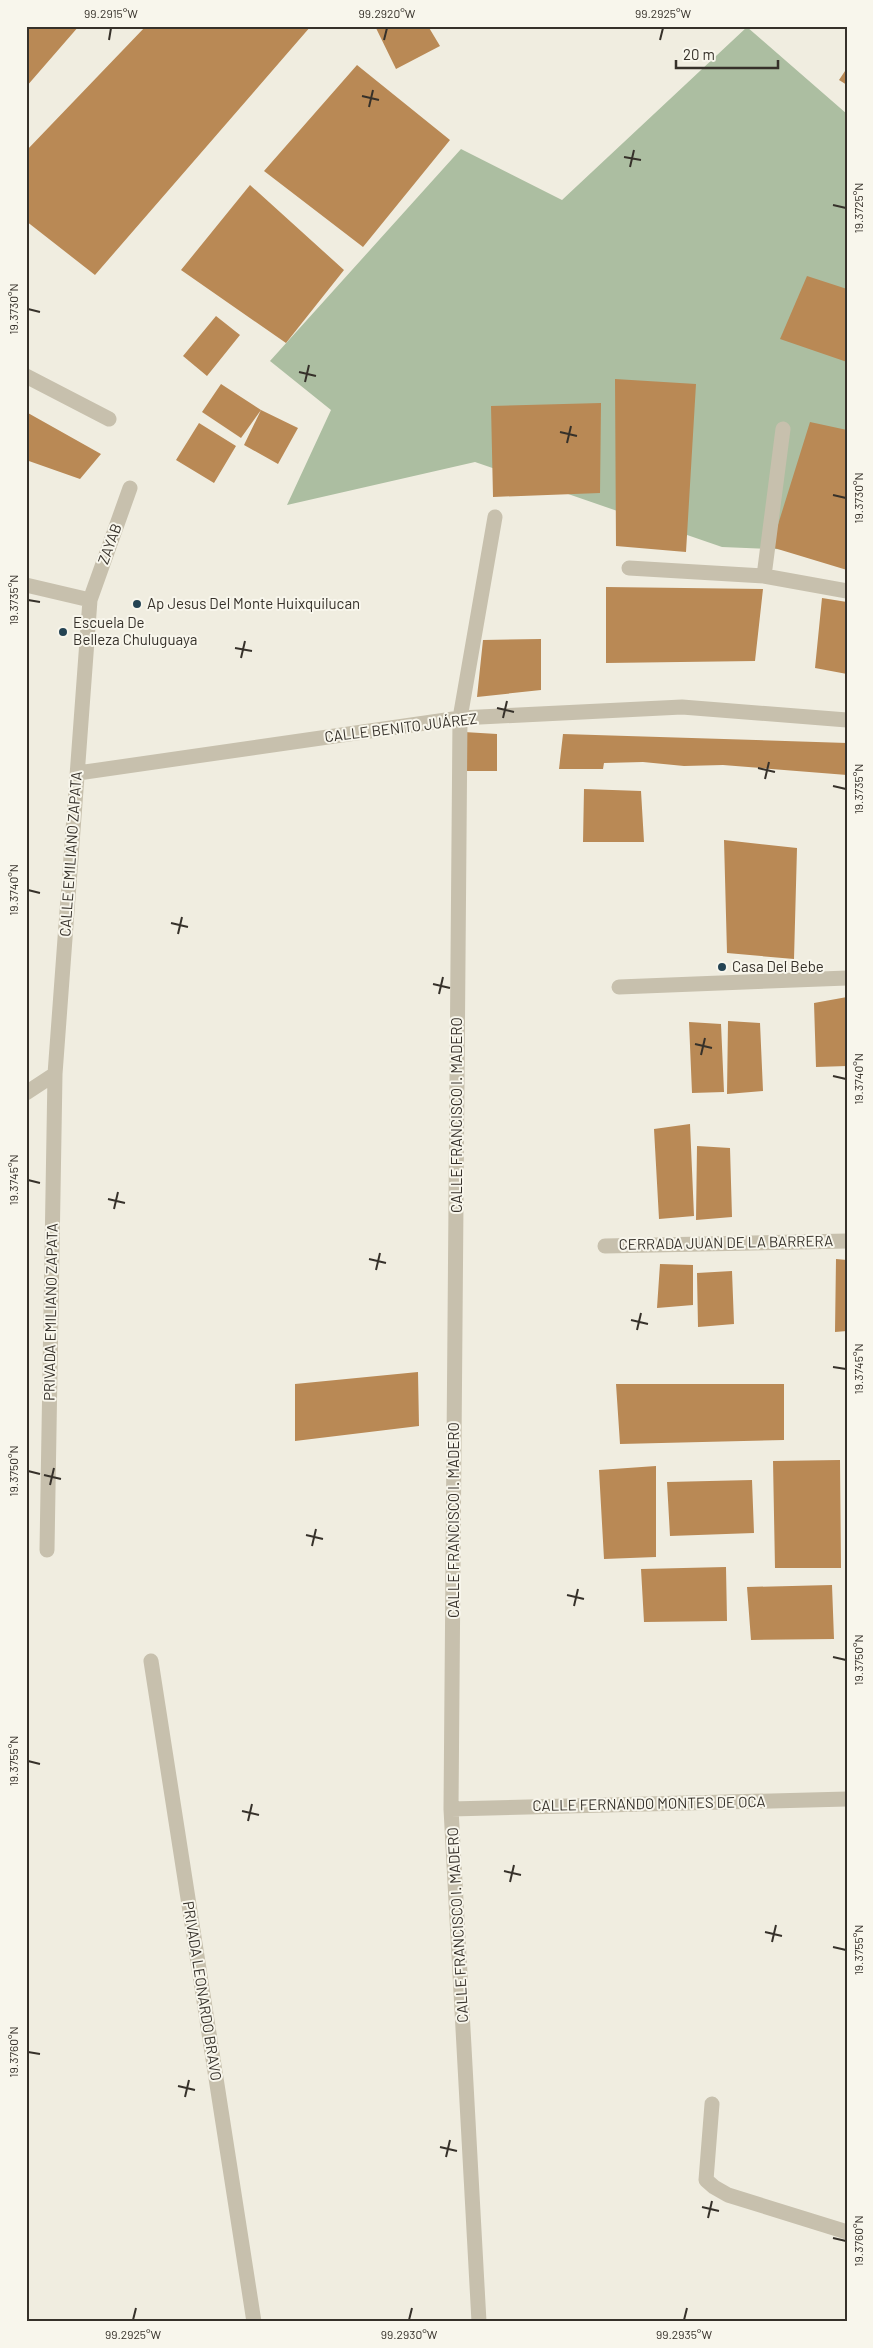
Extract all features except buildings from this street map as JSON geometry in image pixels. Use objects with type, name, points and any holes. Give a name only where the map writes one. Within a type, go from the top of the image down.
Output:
[{"type":"street","points":[[26,376],[109,419]]},
{"type":"street","points":[[764,576],[783,429]]},
{"type":"street","name":"ZAYAB","points":[[90,600],[130,488]]},
{"type":"street","name":"CALLE FRANCISCO I. MADERO","points":[[479,2322],[452,1809],[460,718],[495,516]]},
{"type":"street","points":[[629,568],[764,576],[847,591]]},
{"type":"street","points":[[26,585],[90,600]]},
{"type":"street","name":"CALLE EMILIANO ZAPATA","points":[[55,1074],[90,600]]},
{"type":"street","name":"CALLE BENITO JUÁREZ","points":[[78,773],[460,718],[682,707],[847,720]]},
{"type":"street","points":[[619,987],[847,978]]},
{"type":"street","points":[[26,1093],[55,1074]]},
{"type":"street","name":"PRIVADA EMILIANO ZAPATA","points":[[47,1550],[55,1074]]},
{"type":"street","name":"CERRADA JUAN DE LA BARRERA","points":[[605,1246],[847,1241]]},
{"type":"street","name":"PRIVADA LEONARDO BRAVO","points":[[150,1661],[254,2322]]},
{"type":"street","name":"CALLE FERNANDO MONTES DE OCA","points":[[452,1809],[847,1798]]},
{"type":"street","points":[[712,2104],[706,2180],[728,2195],[847,2232]]},
{"type":"green space","points":[[747,27],[847,114],[847,552],[722,547],[475,462],[287,505],[331,410],[270,361],[461,149],[562,200]]},
{"type":"place","name":"Ap Jesus Del Monte Huixquilucan","points":[[137,604]]},
{"type":"place","name":"Escuela De Belleza Chuluguaya","points":[[63,632]]},
{"type":"place","name":"Casa Del Bebe","points":[[722,967]]}]
